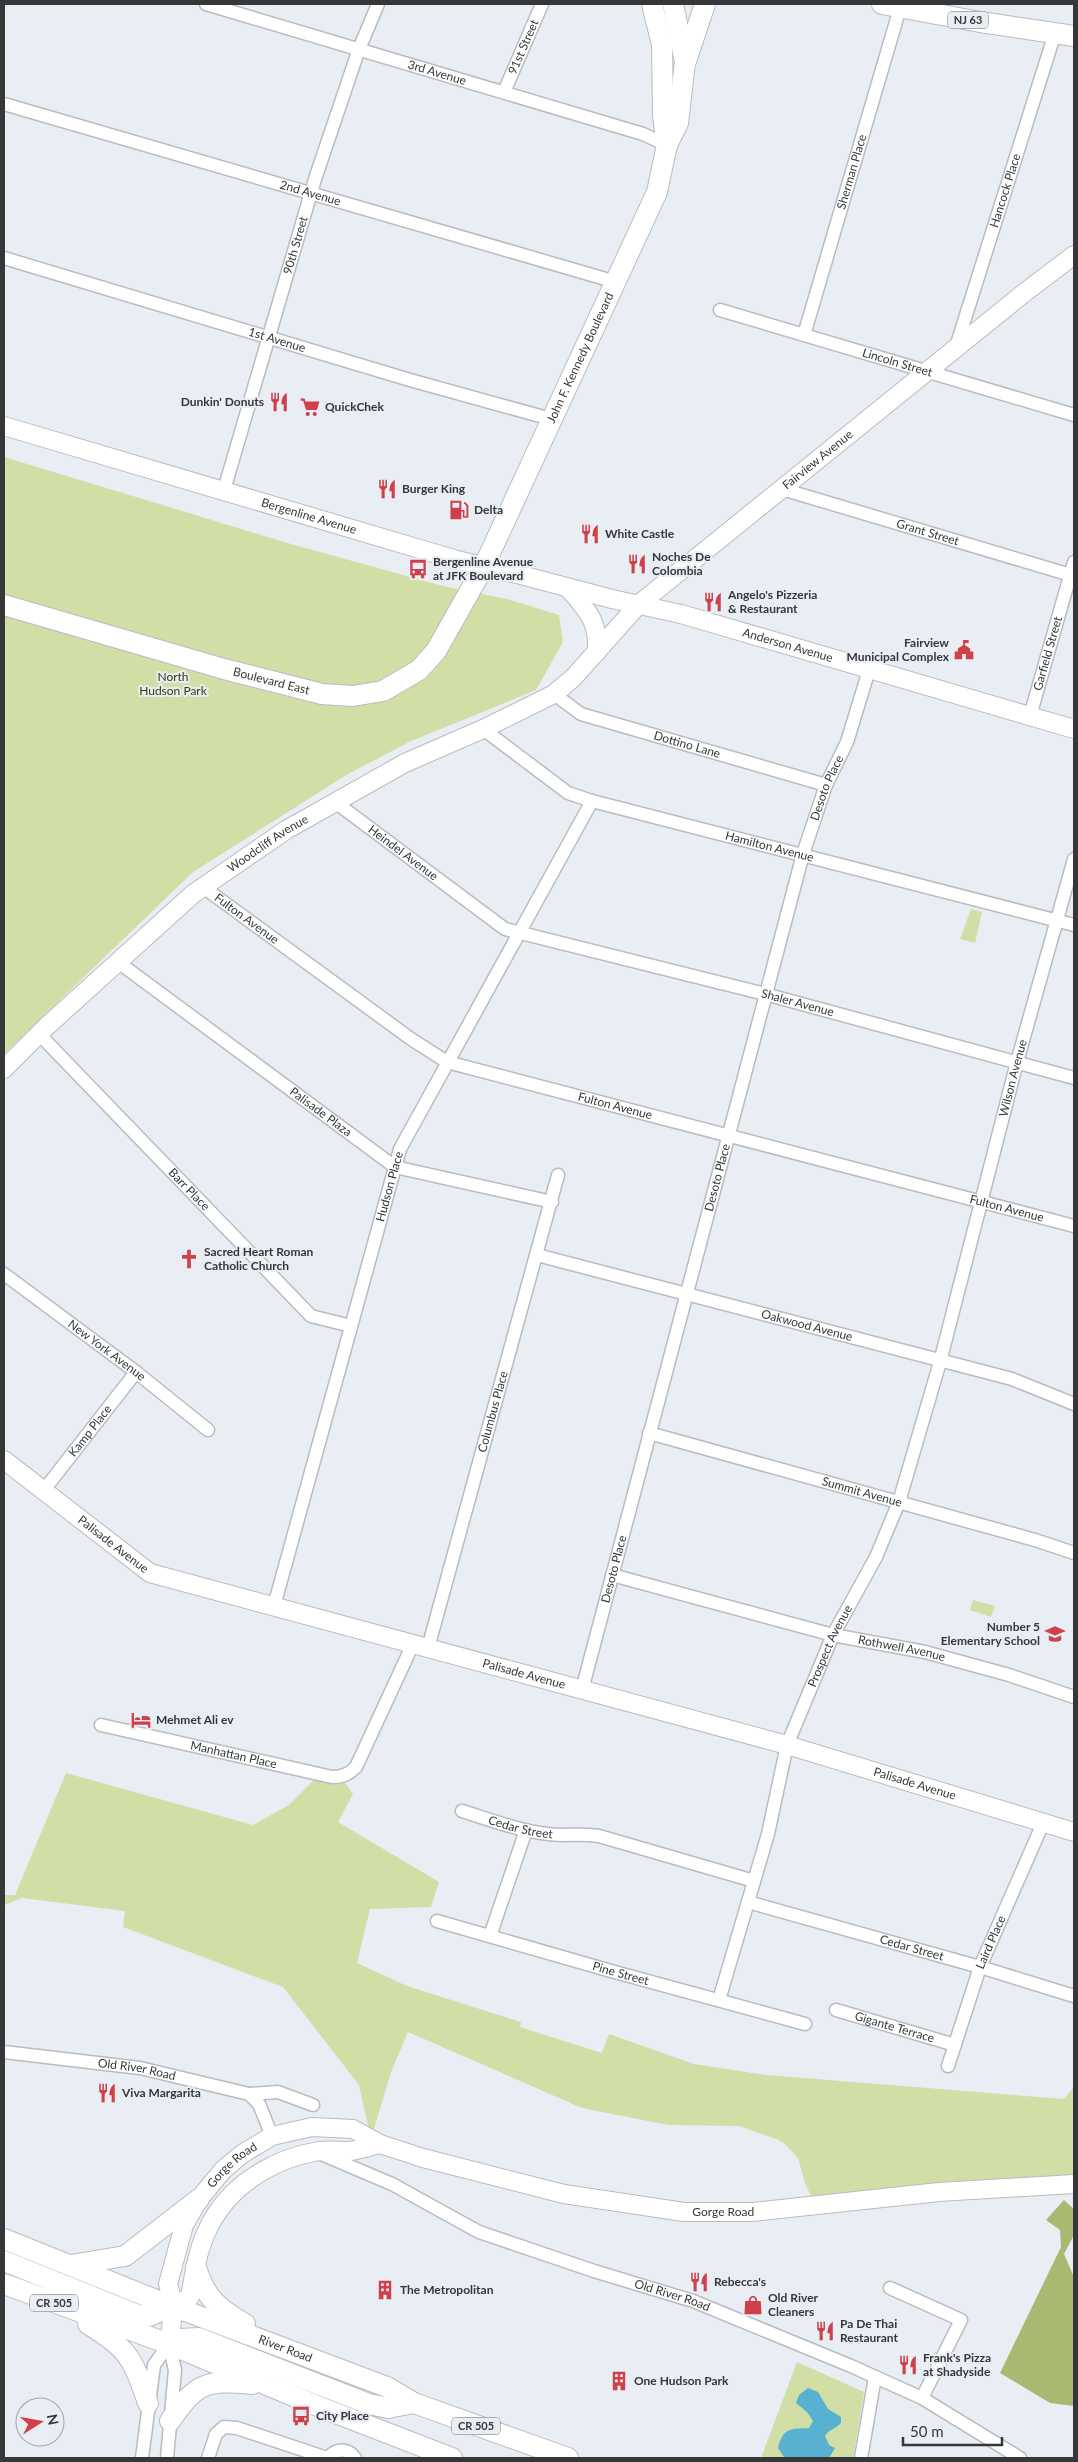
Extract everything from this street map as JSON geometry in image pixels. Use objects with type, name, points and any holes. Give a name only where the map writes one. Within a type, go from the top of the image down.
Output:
[{"type":"main road","points":[[654,11],[673,4]]},
{"type":"main road","name":"John F. Kennedy Boulevard","points":[[484,566],[657,192],[667,145],[678,123],[685,62],[673,4]]},
{"type":"main road","points":[[685,62],[705,4]]},
{"type":"main road","name":"NJ 63","points":[[891,6],[980,22],[1065,34]]},
{"type":"main road","name":"John F. Kennedy Boulevard","points":[[654,11],[662,45],[663,116],[667,145]]},
{"type":"main road","name":"Fairview Avenue","points":[[573,678],[638,605],[1024,293],[1074,255]]},
{"type":"main road","name":"Bergenline Avenue","points":[[4,426],[457,560],[616,600]]},
{"type":"main road","name":"Boulevard East","points":[[4,604],[242,674],[322,694],[352,696],[383,691],[419,670],[436,651],[484,566]]},
{"type":"main road","points":[[568,588],[594,621],[598,634],[597,652]]},
{"type":"main road","name":"Anderson Avenue","points":[[616,600],[681,614],[1074,729]]},
{"type":"main road","name":"Woodcliff Avenue","points":[[4,1069],[39,1034],[203,887],[286,830],[335,802],[406,763],[483,729],[554,694],[573,678]]},
{"type":"main road","name":"Palisade Avenue","points":[[4,1460],[150,1573],[787,1745],[1044,1821],[1074,1832]]},
{"type":"main road","name":"Gorge Road","points":[[169,2344],[174,2306],[168,2284],[184,2225],[200,2199],[223,2170],[242,2154],[272,2136],[312,2126],[353,2129],[380,2144],[423,2158],[564,2194],[684,2212],[753,2212],[939,2192],[1074,2184]]},
{"type":"main road","name":"Gorge Road","points":[[174,2306],[190,2296],[206,2233],[219,2210],[236,2191],[279,2160],[316,2152],[352,2151],[380,2144]]},
{"type":"main road","points":[[69,2265],[126,2256],[200,2199]]},
{"type":"main road","name":"River Road","points":[[4,2239],[387,2387],[414,2404],[568,2458]]},
{"type":"main road","points":[[4,2261],[138,2315],[149,2316],[174,2306]]},
{"type":"main road","points":[[196,2267],[208,2297],[224,2311],[280,2347]]},
{"type":"main road","name":"CR 505","points":[[4,2284],[169,2344],[452,2458]]},
{"type":"main road","points":[[54,2303],[110,2338],[126,2352],[138,2375],[148,2403]]},
{"type":"main road","points":[[169,2344],[184,2338],[199,2338],[369,2404],[388,2408],[414,2404]]},
{"type":"main road","points":[[170,2421],[186,2398],[199,2388],[216,2382],[267,2385]]},
{"type":"street","name":"3rd Avenue","points":[[206,4],[243,8],[359,49],[643,134],[667,145]]},
{"type":"street","name":"90th Street","points":[[224,490],[312,192],[359,49],[378,4]]},
{"type":"street","name":"91st Street","points":[[504,92],[542,4]]},
{"type":"street","name":"Sherman Place","points":[[804,335],[891,6]]},
{"type":"street","name":"Hancock Place","points":[[955,350],[1065,34]]},
{"type":"street","name":"2nd Avenue","points":[[4,104],[312,192],[616,282]]},
{"type":"street","name":"1st Avenue","points":[[4,258],[268,338],[551,419]]},
{"type":"street","name":"Lincoln Street","points":[[720,310],[1074,415]]},
{"type":"street","name":"Grant Street","points":[[782,488],[1072,575]]},
{"type":"street","name":"Garfield Street","points":[[1030,716],[1072,575],[1074,562]]},
{"type":"street","name":"Desoto Place","points":[[582,1690],[803,854],[826,785],[848,742],[869,670]]},
{"type":"street","name":"Dottino Lane","points":[[554,694],[581,714],[826,785]]},
{"type":"street","name":"Hamilton Avenue","points":[[483,729],[568,793],[592,801],[1074,925]]},
{"type":"street","name":"Hudson Place","points":[[274,1606],[400,1149],[592,801]]},
{"type":"street","name":"Heindel Avenue","points":[[335,802],[469,904],[505,929],[520,934]]},
{"type":"street","name":"Wilson Avenue","points":[[957,1297],[1017,1062],[1074,859]]},
{"type":"street","name":"Fulton Avenue","points":[[203,887],[411,1039],[447,1062],[1074,1226]]},
{"type":"street","name":"Shaler Avenue","points":[[520,934],[765,994],[1074,1078]]},
{"type":"street","name":"Palisade Plaza","points":[[118,962],[395,1167],[552,1202]]},
{"type":"street","name":"Barr Place","points":[[39,1034],[311,1316],[351,1326]]},
{"type":"street","name":"Columbus Place","points":[[359,1760],[420,1646],[537,1255],[558,1175]]},
{"type":"street","name":"Oakwood Avenue","points":[[537,1255],[940,1362],[1012,1379],[1074,1404]]},
{"type":"street","name":"New York Avenue","points":[[4,1274],[136,1372],[208,1430]]},
{"type":"street","name":"Prospect Avenue","points":[[719,2000],[768,1834],[787,1745],[833,1635],[876,1557],[899,1502],[957,1297]]},
{"type":"street","name":"Kamp Place","points":[[44,1490],[136,1372]]},
{"type":"street","name":"Summit Avenue","points":[[649,1432],[1074,1553]]},
{"type":"street","name":"Rothwell Avenue","points":[[612,1575],[833,1635],[926,1652],[1074,1697]]},
{"type":"street","name":"Manhattan Place","points":[[101,1725],[332,1777],[350,1774],[359,1760]]},
{"type":"street","name":"Cedar Street","points":[[462,1811],[526,1830],[560,1835],[582,1833],[599,1836],[754,1881]]},
{"type":"street","name":"Laird Place","points":[[948,2066],[980,1967],[1044,1821]]},
{"type":"street","points":[[490,1936],[526,1830]]},
{"type":"street","name":"Cedar Street","points":[[748,1902],[980,1967],[1074,1996]]},
{"type":"street","name":"Pine Street","points":[[437,1920],[611,1972],[805,2024]]},
{"type":"street","name":"Gigante Terrace","points":[[836,2010],[955,2045]]},
{"type":"street","name":"Old River Road","points":[[4,2052],[140,2068],[249,2094],[278,2092],[312,2105]]},
{"type":"street","points":[[249,2094],[259,2104],[272,2136]]},
{"type":"street","name":"Old River Road","points":[[316,2152],[400,2188],[479,2232],[594,2271],[693,2301],[875,2377],[922,2398],[1020,2458]]},
{"type":"street","points":[[890,2288],[961,2320],[922,2398]]},
{"type":"street","points":[[142,2458],[154,2365],[169,2344]]},
{"type":"street","points":[[167,2458],[175,2370],[169,2344]]},
{"type":"street","points":[[861,2458],[875,2377]]},
{"type":"street","points":[[208,2458],[216,2434],[224,2427],[237,2428],[327,2458],[337,2451],[343,2450],[356,2458]]},
{"type":"green space","name":"North Hudson Park","points":[[4,457],[291,544],[443,586],[507,599],[559,615],[563,642],[536,690],[409,742],[348,774],[193,872],[4,1054]]},
{"type":"green space","points":[[971,909],[982,912],[975,943],[960,939]]},
{"type":"green space","points":[[973,1600],[995,1606],[991,1617],[970,1610]]},
{"type":"green space","points":[[66,1773],[253,1825],[289,1805],[320,1774],[341,1777],[353,1794],[338,1822],[439,1882],[431,1907],[370,1909],[357,1963],[407,1986],[521,2022],[520,2027],[602,2053],[609,2034],[694,2064],[766,2075],[1064,2099],[1074,2087],[1074,2184],[815,2205],[805,2183],[798,2158],[784,2143],[776,2139],[739,2126],[668,2125],[582,2108],[408,2032],[391,2072],[371,2139],[359,2085],[283,1987],[123,1927],[125,1911],[22,1898],[4,1905],[4,1895],[15,1895]]},
{"type":"green space","points":[[1064,2200],[1074,2209],[1074,2235],[1064,2254],[1074,2277],[1074,2406],[1050,2403],[1000,2373],[1061,2247],[1060,2230],[1046,2220]]},
{"type":"green space","points":[[797,2362],[864,2392],[853,2458],[761,2458]]},
{"type":"water","points":[[808,2388],[818,2392],[828,2409],[841,2417],[841,2423],[825,2436],[829,2445],[835,2448],[829,2458],[784,2457],[778,2448],[785,2433],[793,2429],[809,2428],[813,2421],[807,2412],[796,2403],[799,2395]]},
{"type":"place","name":"Dunkin' Donuts","points":[[279,402]]},
{"type":"place","name":"QuickChek","points":[[310,407]]},
{"type":"place","name":"Burger King","points":[[387,489]]},
{"type":"place","name":"Delta","points":[[459,510]]},
{"type":"place","name":"White Castle","points":[[590,534]]},
{"type":"place","name":"Noches De Colombia","points":[[637,564]]},
{"type":"place","name":"Bergenline Avenue at JFK Boulevard","points":[[418,569]]},
{"type":"place","name":"Angelo's Pizzeria & Restaurant","points":[[713,602]]},
{"type":"place","name":"Fairview Municipal Complex","points":[[964,650]]},
{"type":"place","name":"Sacred Heart Roman Catholic Church","points":[[189,1259]]},
{"type":"place","name":"Number 5 Elementary School","points":[[1055,1634]]},
{"type":"place","name":"Mehmet Ali ev","points":[[141,1720]]},
{"type":"place","name":"Viva Margarita","points":[[107,2093]]},
{"type":"place","name":"Rebecca's","points":[[699,2282]]},
{"type":"place","name":"The Metropolitan","points":[[385,2290]]},
{"type":"place","name":"Old River Cleaners","points":[[753,2305]]},
{"type":"place","name":"Pa De Thai Restaurant","points":[[825,2331]]},
{"type":"place","name":"Frank's Pizza at Shadyside","points":[[908,2365]]},
{"type":"place","name":"One Hudson Park","points":[[619,2381]]},
{"type":"place","name":"City Place","points":[[301,2416]]}]
